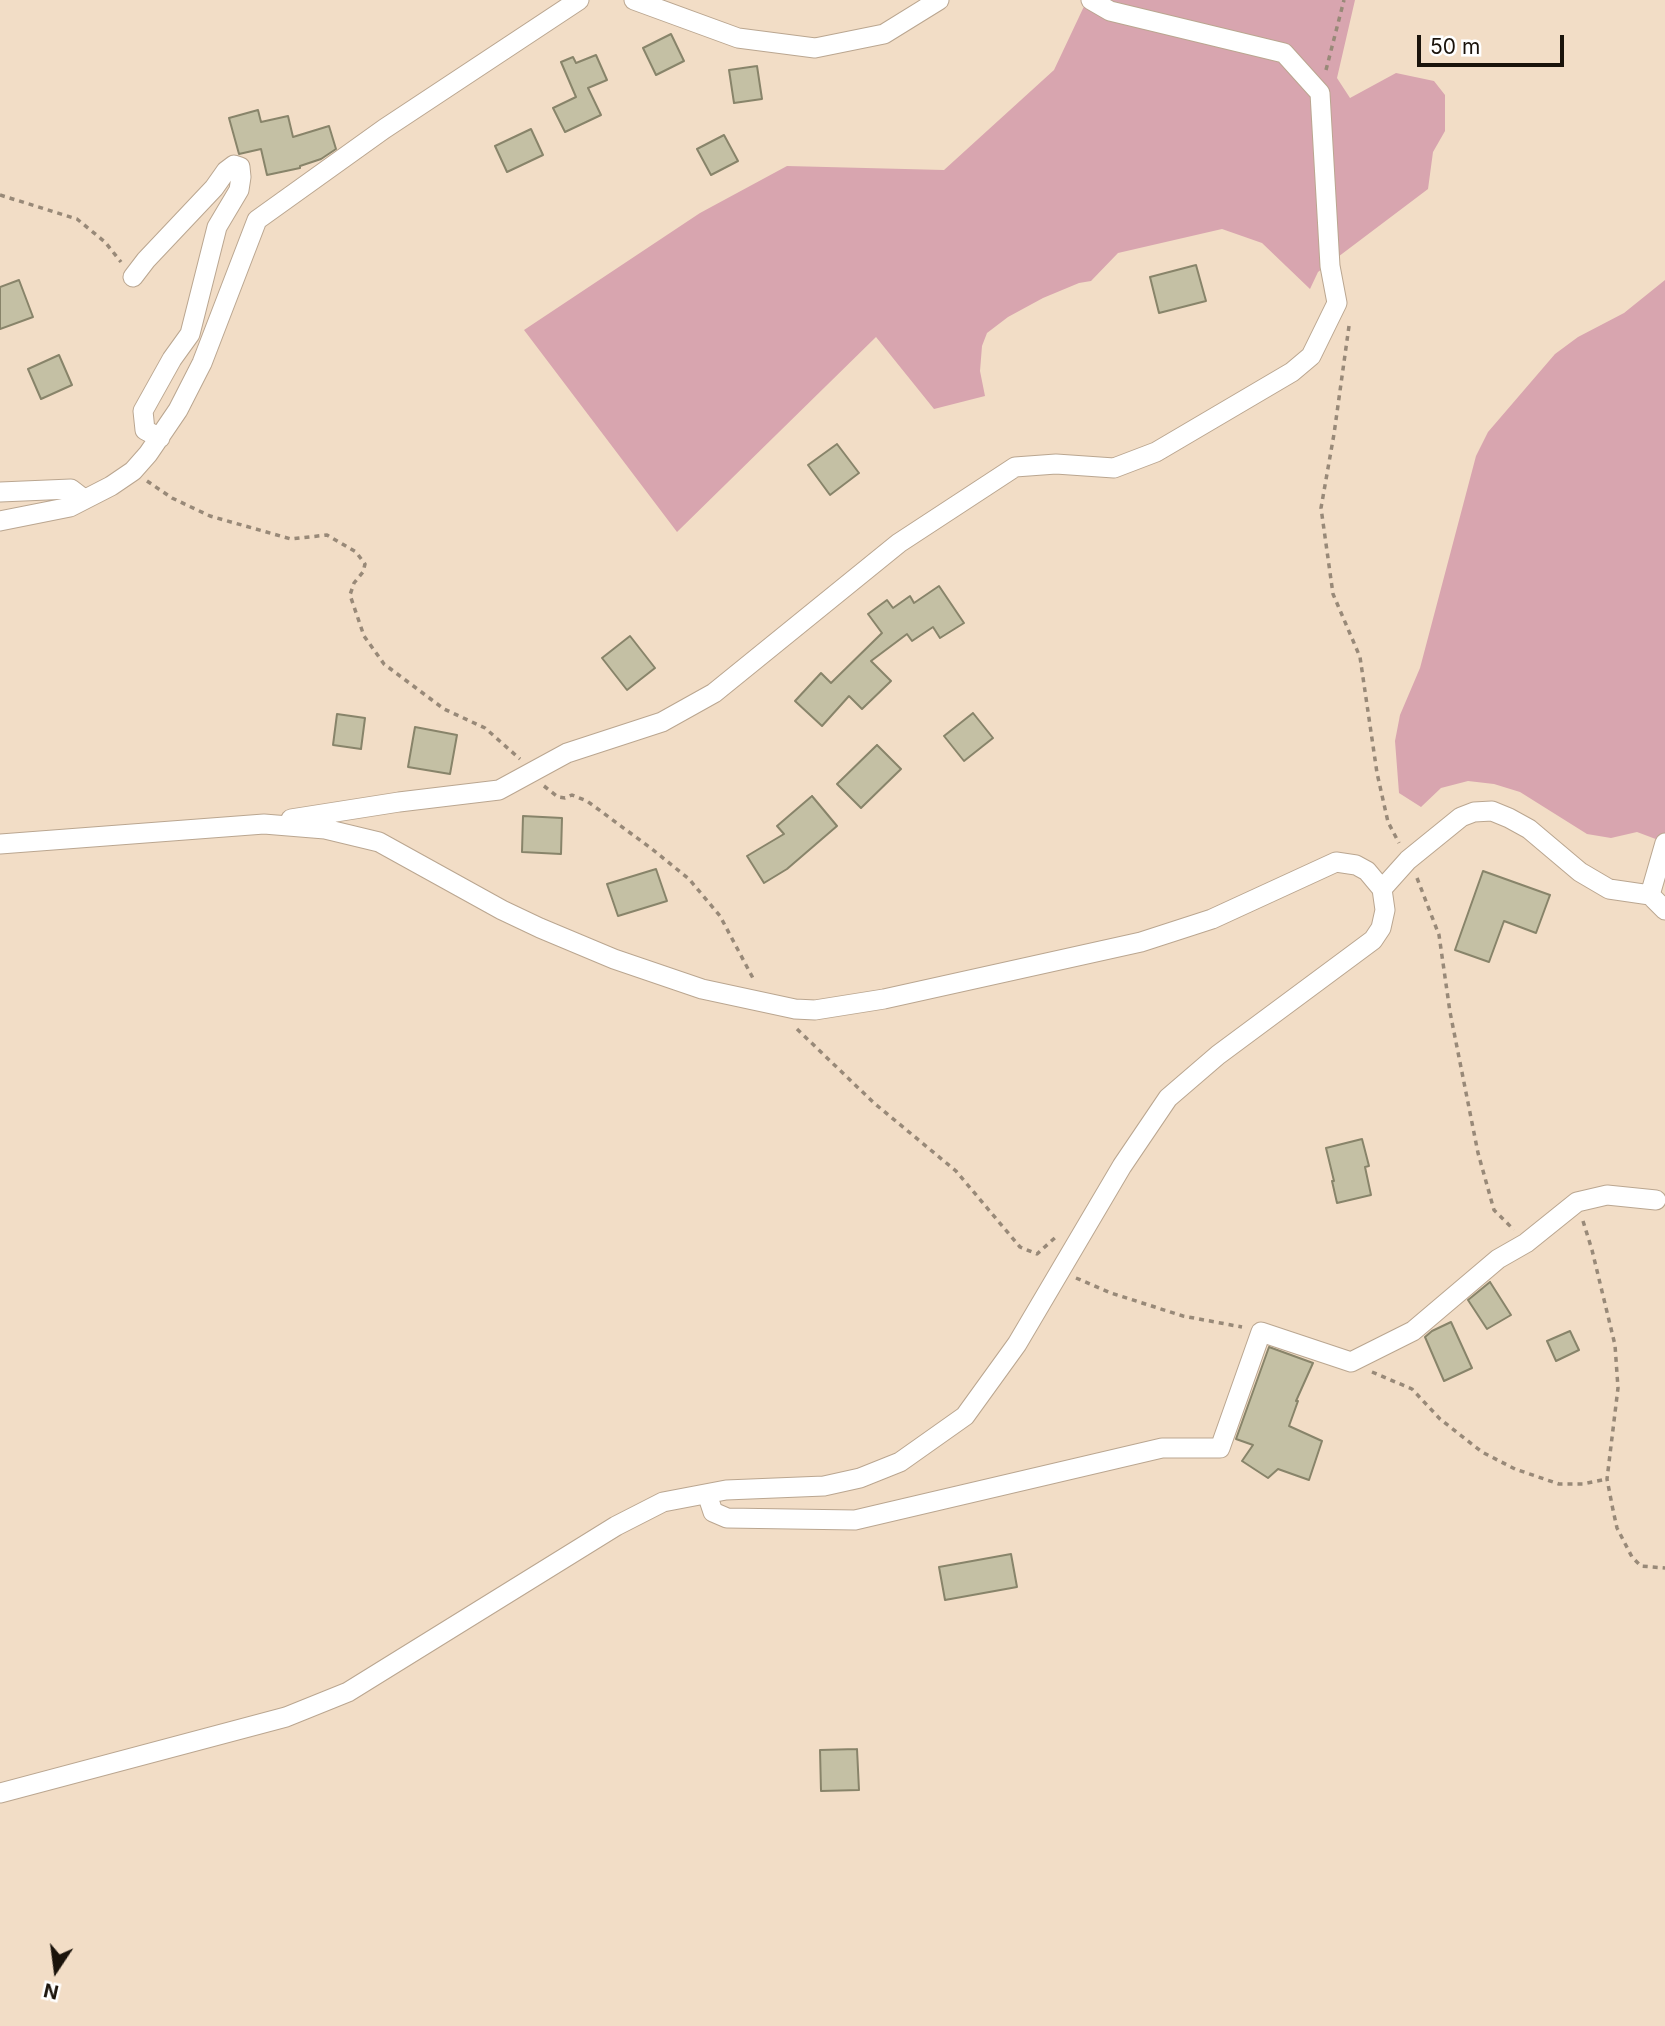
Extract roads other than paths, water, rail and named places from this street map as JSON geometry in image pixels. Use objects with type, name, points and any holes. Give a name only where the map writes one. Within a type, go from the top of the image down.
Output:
[{"type":"street","points":[[0,521],[70,507],[111,486],[133,471],[160,438],[178,410],[202,363],[257,220],[384,129],[579,0]]},
{"type":"street","points":[[634,0],[738,38],[815,48],[884,34],[939,0]]},
{"type":"street","points":[[0,844],[264,824],[399,802],[499,790],[567,753],[662,722],[714,692],[899,543],[1015,467],[1056,464],[1114,468],[1156,452],[1292,372],[1311,356],[1337,303],[1330,266],[1320,93],[1283,53],[1110,11],[1091,0]]},
{"type":"street","points":[[133,277],[214,188],[226,171],[234,165],[240,167],[242,177],[239,190],[217,226],[190,334],[172,359],[144,411],[145,430],[160,438]]},
{"type":"street","points":[[0,492],[71,489],[84,499]]},
{"type":"street","points":[[1382,890],[1408,860],[1461,817],[1492,811],[1529,829],[1580,872],[1609,889],[1650,895],[1665,909]]},
{"type":"street","points":[[0,1793],[286,1717],[348,1692],[616,1526],[663,1502],[726,1490],[824,1486],[860,1478],[900,1462],[965,1416],[1017,1344],[1080,1235],[1168,1098],[1219,1055],[1373,940],[1381,928],[1385,910],[1382,890],[1367,871],[1356,865],[1336,862],[1212,919],[1141,942],[850,1005],[816,1010],[795,1009],[702,989],[614,959],[502,910],[379,842],[325,829],[264,824]]},
{"type":"street","points":[[1650,895],[1665,843]]},
{"type":"street","points":[[707,1494],[713,1511],[727,1518],[855,1520],[1162,1448],[1220,1448],[1261,1332],[1351,1362],[1413,1331],[1498,1259],[1526,1243],[1577,1202],[1607,1195],[1656,1200]]}]
